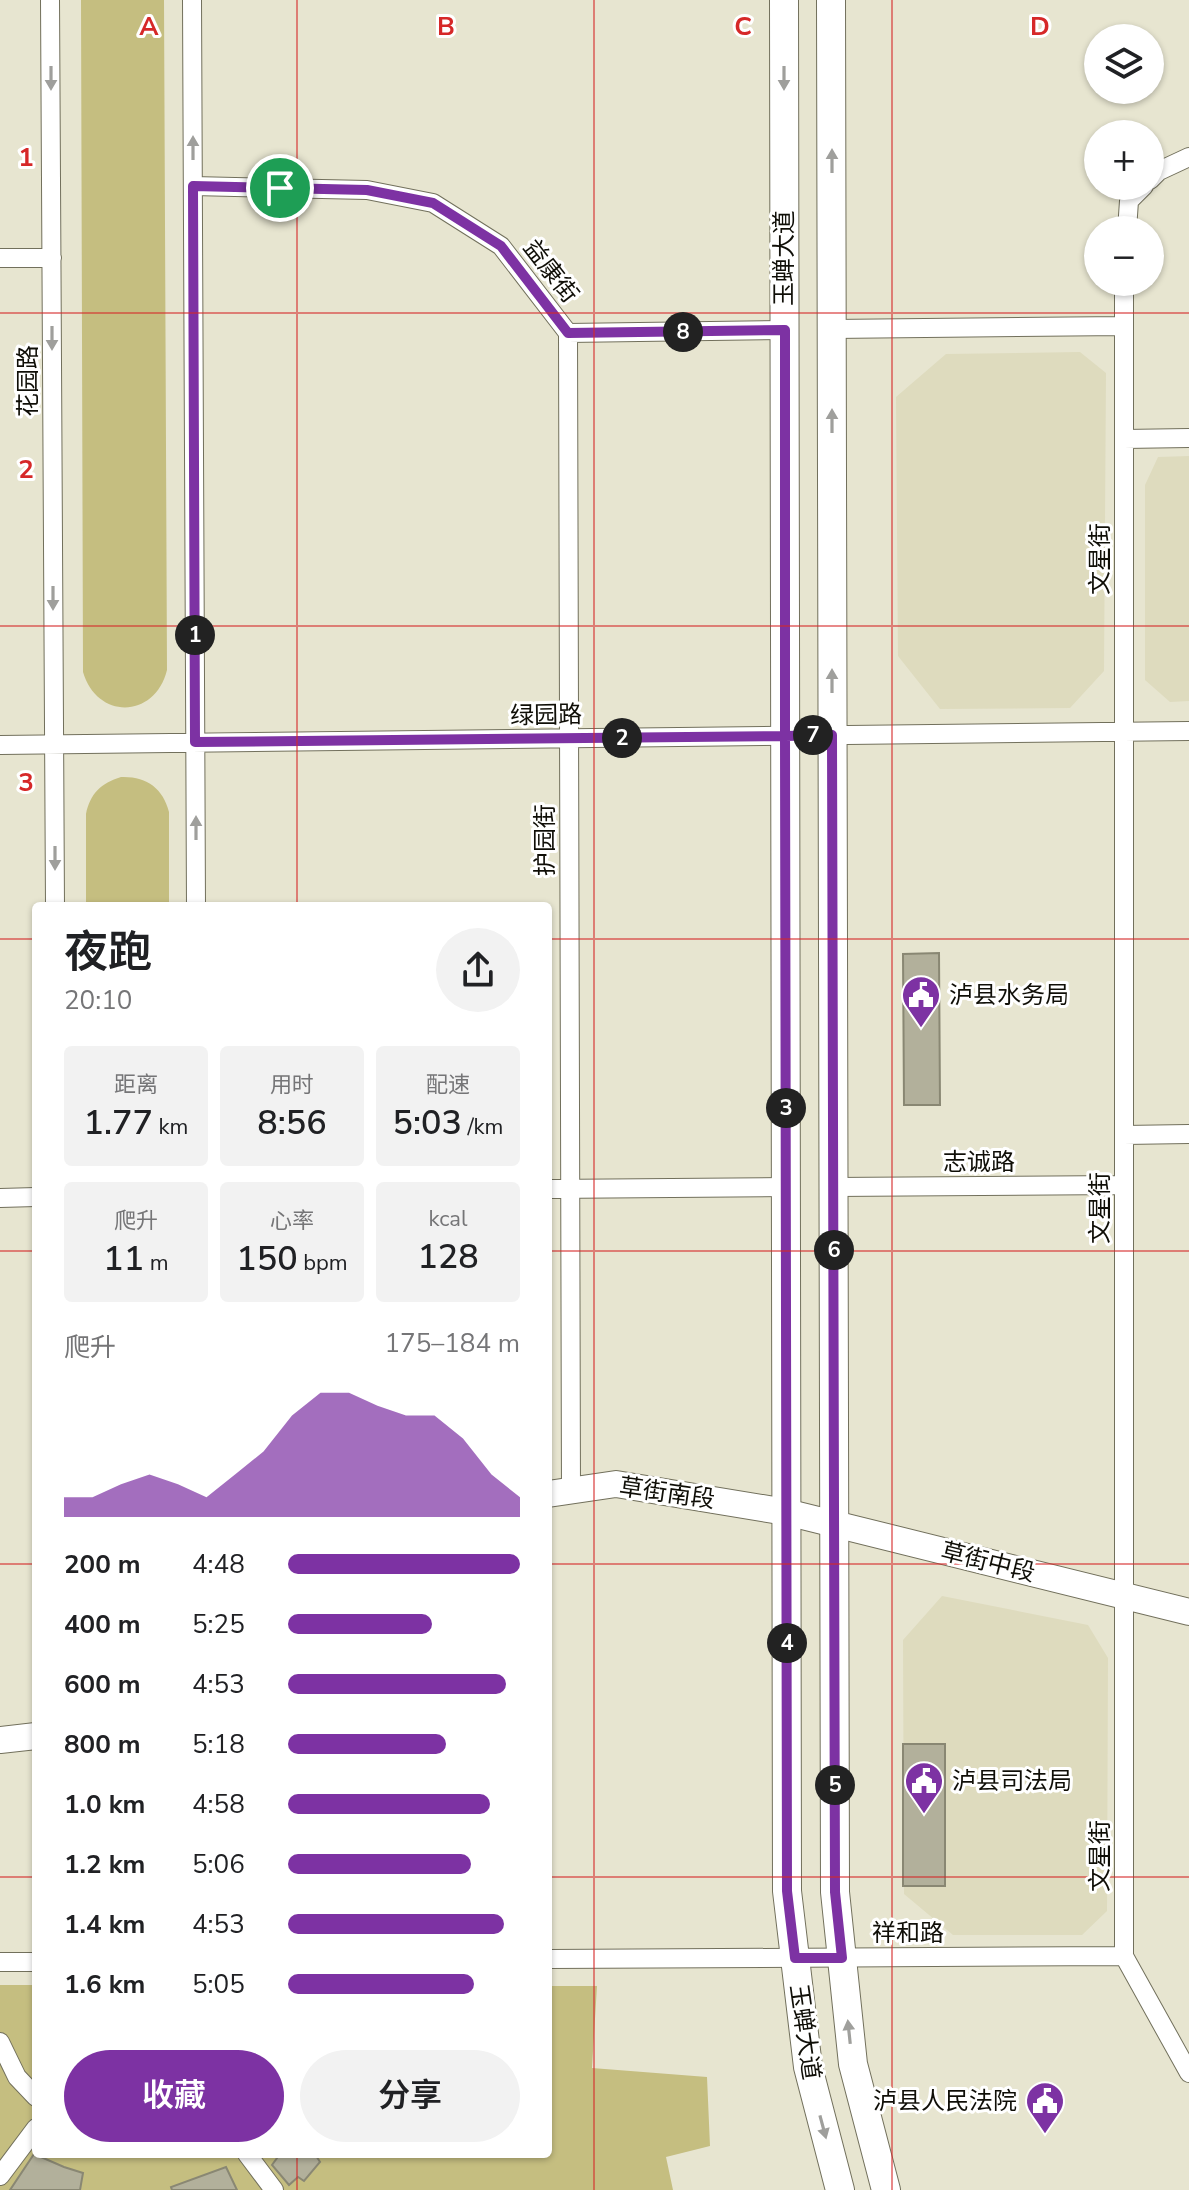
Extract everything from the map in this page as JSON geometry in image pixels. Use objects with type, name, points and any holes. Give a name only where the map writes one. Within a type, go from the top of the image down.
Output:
[{"type":"main road","name":"玉蝉大道","points":[[784,0],[787,1891],[808,2067],[840,2190]]},
{"type":"main road","name":"玉蝉大道","points":[[831,0],[835,1892],[853,2064],[886,2190]]},
{"type":"main road","name":"草街南段","points":[[560,1492],[616,1484],[786,1512]]},
{"type":"main road","name":"草街中段","points":[[786,1512],[1189,1612]]},
{"type":"main road","points":[[0,1740],[32,1736]]},
{"type":"street","name":"花园路","points":[[50,0],[55,902]]},
{"type":"street","points":[[192,0],[196,902]]},
{"type":"street","points":[[1164,169],[1189,157]]},
{"type":"street","name":"益康街","points":[[193,186],[367,190],[433,203],[501,246],[568,333],[785,330]]},
{"type":"street","points":[[0,258],[52,258]]},
{"type":"street","name":"文星街","points":[[1124,296],[1124,1956],[1189,2073]]},
{"type":"street","points":[[832,329],[1124,326]]},
{"type":"street","name":"护园街","points":[[560,1492],[570,1188],[568,333]]},
{"type":"street","points":[[1124,439],[1189,438]]},
{"type":"street","name":"绿园路","points":[[0,745],[1189,731]]},
{"type":"street","points":[[1124,1135],[1189,1134]]},
{"type":"street","name":"志诚路","points":[[833,1187],[1124,1185]]},
{"type":"street","points":[[552,1189],[786,1187]]},
{"type":"street","points":[[0,1198],[32,1197]]},
{"type":"street","name":"祥和路","points":[[552,1959],[1124,1956]]},
{"type":"street","points":[[0,1962],[32,1962]]},
{"type":"street","points":[[0,2042],[17,2077],[32,2093]]},
{"type":"street","points":[[0,2176],[32,2133]]},
{"type":"street","points":[[250,2158],[274,2190]]},
{"type":"shaded area","points":[[81,0],[164,0],[167,670],[161,686],[151,698],[139,705],[126,707],[100,699],[90,688],[83,672]]},
{"type":"shaded area","points":[[1080,352],[1106,373],[1104,671],[1070,708],[940,709],[898,656],[896,397],[946,354]]},
{"type":"shaded area","points":[[1189,456],[1189,701],[1170,702],[1145,680],[1145,485],[1158,457]]},
{"type":"shaded area","points":[[121,777],[146,781],[162,796],[169,812],[169,902],[86,902],[86,814],[90,801],[108,782]]},
{"type":"shaded area","points":[[942,1596],[1088,1625],[1108,1658],[1107,1911],[1082,1935],[953,1935],[904,1894],[903,1640]]},
{"type":"shaded area","points":[[0,1985],[32,1985],[32,2158],[552,2158],[552,1986],[597,1986],[592,2068],[707,2077],[710,2146],[666,2157],[673,2190],[0,2190]]},
{"type":"building","name":"泸县水务局","points":[[939,953],[940,1105],[904,1105],[903,954]]},
{"type":"building","name":"泸县司法局","points":[[903,1744],[945,1744],[945,1886],[903,1886]]},
{"type":"building","points":[[32,2157],[43,2158],[83,2173],[80,2190],[10,2190]]},
{"type":"building","points":[[277,2158],[318,2158],[320,2162],[304,2181],[298,2177],[289,2185],[272,2165]]},
{"type":"building","points":[[226,2167],[237,2190],[172,2190],[171,2187]]},
{"type":"place","name":"泸县水务局","points":[[921,1029]]},
{"type":"place","name":"泸县司法局","points":[[924,1815]]},
{"type":"place","name":"泸县人民法院","points":[[1045,2135]]},
{"type":"route","points":[[280,188],[193,186],[195,742],[785,736],[787,1891],[795,1958],[842,1958],[835,1892],[832,735],[785,736],[785,330],[568,333],[501,246],[433,203],[367,190],[280,188]]}]
